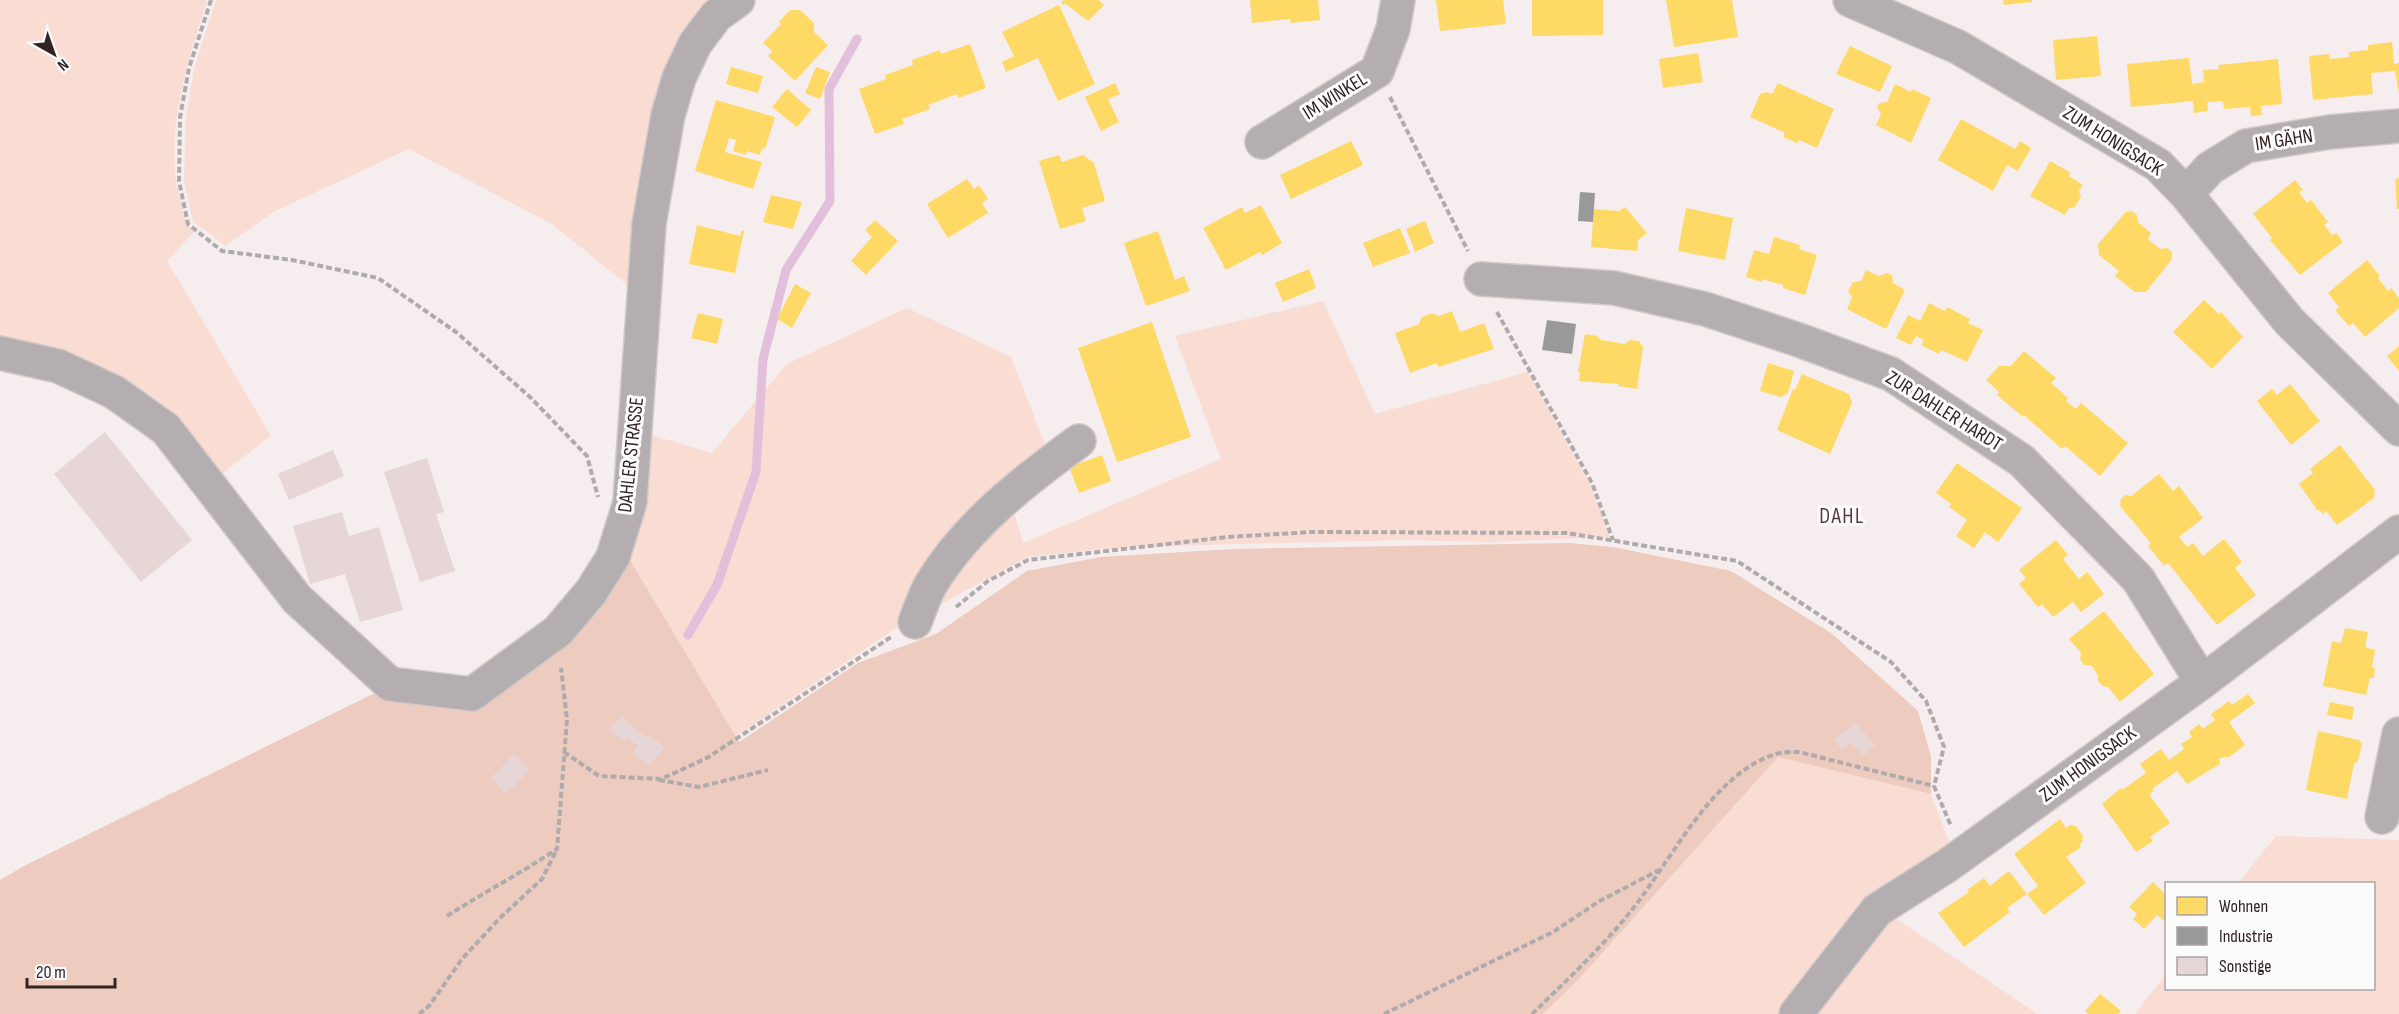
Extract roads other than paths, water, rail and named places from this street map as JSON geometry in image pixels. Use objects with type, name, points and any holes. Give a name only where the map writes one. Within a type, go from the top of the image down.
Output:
[{"type":"street","name":"DAHLER STRASSE","points":[[0,353],[58,366],[114,392],[166,429],[297,598],[390,684],[472,694],[558,631],[591,592],[613,557],[630,502],[649,224],[668,115],[679,78],[695,44],[716,16],[738,0]]},
{"type":"street","name":"IM WINKEL","points":[[1262,142],[1377,71],[1393,29],[1398,0]]},
{"type":"street","name":"ZUM HONIGSACK","points":[[1850,0],[1958,47],[2158,165],[2186,194],[2289,321],[2399,429]]},
{"type":"street","name":"IM GÄHN","points":[[2186,194],[2210,168],[2246,146],[2330,132],[2399,126]]},
{"type":"street","name":"ZUR DAHLER HARDT","points":[[1481,279],[1513,279],[1614,288],[1694,306],[1796,339],[1891,374],[2022,461],[2138,579],[2202,682]]},
{"type":"street","points":[[915,622],[930,586],[948,560],[975,530],[1031,476],[1079,441]]},
{"type":"street","name":"ZUM HONIGSACK","points":[[1796,1014],[1877,910],[1962,854],[2202,682],[2399,532]]},
{"type":"street","points":[[2382,818],[2399,734]]},
{"type":"waterway","points":[[688,635],[717,585],[756,472],[763,359],[786,270],[830,201],[829,89],[857,39]]},
{"type":"district","name":"DAHL","points":[[1842,516]]}]
